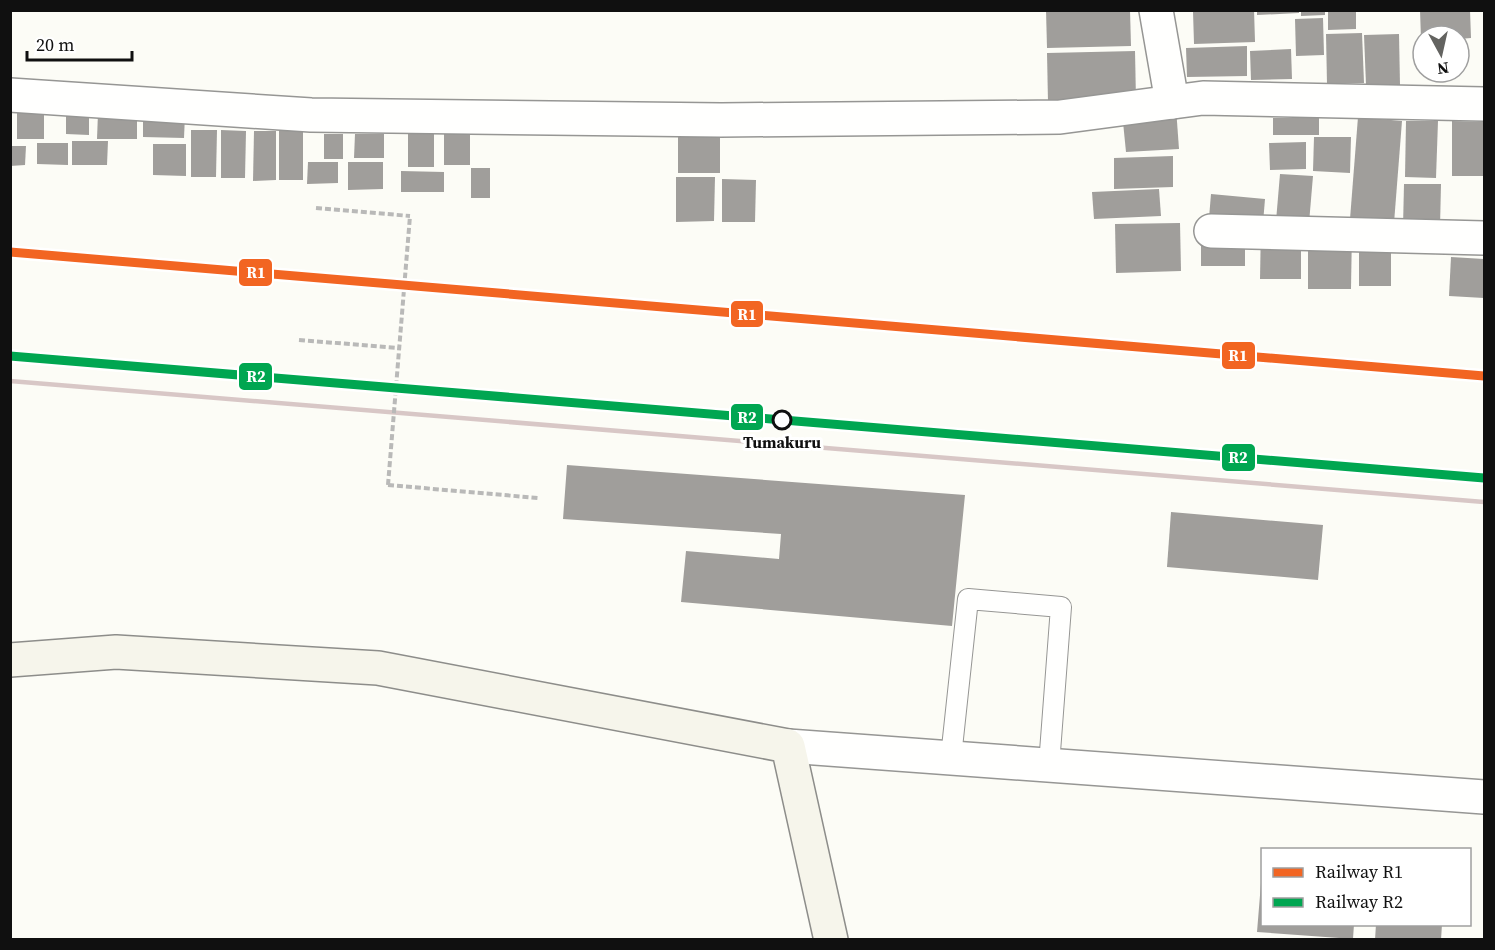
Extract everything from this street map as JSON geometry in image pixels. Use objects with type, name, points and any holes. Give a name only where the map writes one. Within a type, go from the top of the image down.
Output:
[{"type":"street","points":[[1156,10],[1172,102]]},
{"type":"street","points":[[10,95],[311,115],[722,120],[1060,117],[1203,98],[1485,104]]},
{"type":"street","points":[[1211,231],[1485,238]]},
{"type":"street","points":[[10,660],[116,652],[378,668],[788,746],[1485,797]]},
{"type":"street","points":[[788,746],[831,939]]},
{"type":"lane","points":[[951,757],[968,599],[1061,607],[1049,765]]},
{"type":"path","points":[[316,208],[410,216],[388,485],[538,498]]},
{"type":"path","points":[[299,340],[399,348]]},
{"type":"building","points":[[1046,10],[1130,10],[1131,46],[1047,48]]},
{"type":"building","points":[[1254,10],[1255,42],[1194,44],[1193,11]]},
{"type":"building","points":[[1257,10],[1299,10],[1299,13],[1257,15]]},
{"type":"building","points":[[1301,10],[1325,10],[1325,15],[1301,16]]},
{"type":"building","points":[[1328,10],[1356,10],[1356,29],[1328,30]]},
{"type":"building","points":[[1420,10],[1470,10],[1470,24],[1420,24]]},
{"type":"building","points":[[1323,18],[1324,55],[1296,56],[1295,19]]},
{"type":"building","points":[[1362,33],[1364,83],[1327,84],[1326,34]]},
{"type":"building","points":[[1399,34],[1400,85],[1366,85],[1364,35]]},
{"type":"building","points":[[1247,46],[1247,76],[1187,77],[1186,48]]},
{"type":"building","points":[[1291,49],[1292,79],[1251,80],[1250,51]]},
{"type":"building","points":[[1135,51],[1136,100],[1048,102],[1047,53]]},
{"type":"building","points":[[66,106],[89,106],[89,135],[66,134]]},
{"type":"building","points":[[1176,108],[1179,149],[1126,152],[1122,112]]},
{"type":"building","points":[[17,112],[44,112],[44,139],[17,139]]},
{"type":"building","points":[[98,113],[137,114],[137,139],[97,139]]},
{"type":"building","points":[[143,115],[185,115],[184,138],[143,137]]},
{"type":"building","points":[[1358,117],[1402,121],[1394,223],[1350,219]]},
{"type":"building","points":[[1273,118],[1319,118],[1319,135],[1273,135]]},
{"type":"building","points":[[1406,121],[1438,121],[1436,178],[1405,177]]},
{"type":"building","points":[[1452,121],[1484,122],[1484,176],[1452,176]]},
{"type":"building","points":[[678,125],[720,125],[720,173],[678,173]]},
{"type":"building","points":[[191,130],[217,130],[216,177],[191,177]]},
{"type":"building","points":[[221,130],[246,131],[245,178],[221,178]]},
{"type":"building","points":[[279,130],[303,130],[303,180],[279,180]]},
{"type":"building","points":[[254,131],[276,131],[276,180],[253,181]]},
{"type":"building","points":[[408,133],[434,133],[434,167],[408,167]]},
{"type":"building","points":[[444,133],[470,133],[470,165],[444,165]]},
{"type":"building","points":[[324,134],[343,134],[343,159],[324,159]]},
{"type":"building","points":[[355,134],[384,134],[384,158],[354,158]]},
{"type":"building","points":[[1314,137],[1351,137],[1350,173],[1313,171]]},
{"type":"building","points":[[72,141],[108,141],[107,165],[72,165]]},
{"type":"building","points":[[1306,142],[1306,169],[1270,170],[1269,143]]},
{"type":"building","points":[[37,143],[68,143],[68,165],[37,164]]},
{"type":"building","points":[[153,144],[186,144],[186,176],[153,175]]},
{"type":"building","points":[[10,146],[26,146],[25,165],[10,166]]},
{"type":"building","points":[[1173,156],[1173,187],[1114,189],[1114,158]]},
{"type":"building","points":[[308,162],[338,162],[338,183],[307,184]]},
{"type":"building","points":[[348,162],[383,162],[383,189],[348,190]]},
{"type":"building","points":[[471,168],[490,168],[490,198],[471,198]]},
{"type":"building","points":[[401,171],[444,172],[444,192],[401,192]]},
{"type":"building","points":[[1280,174],[1313,176],[1309,223],[1276,221]]},
{"type":"building","points":[[676,177],[715,177],[714,221],[676,222]]},
{"type":"building","points":[[722,179],[756,180],[755,222],[722,222]]},
{"type":"building","points":[[1404,184],[1441,184],[1440,227],[1403,227]]},
{"type":"building","points":[[1159,189],[1161,216],[1094,219],[1092,192]]},
{"type":"building","points":[[1211,194],[1265,199],[1263,223],[1209,218]]},
{"type":"building","points":[[1180,223],[1181,271],[1116,273],[1115,224]]},
{"type":"building","points":[[1261,226],[1301,226],[1301,279],[1260,279]]},
{"type":"building","points":[[1308,230],[1352,230],[1351,289],[1308,289]]},
{"type":"building","points":[[1359,230],[1391,231],[1391,286],[1359,286]]},
{"type":"building","points":[[1201,232],[1245,232],[1245,266],[1201,266]]},
{"type":"building","points":[[1451,257],[1484,259],[1484,298],[1449,296]]},
{"type":"building","points":[[567,465],[965,495],[952,626],[681,602],[686,551],[779,559],[781,534],[563,519]]},
{"type":"building","points":[[1171,512],[1323,525],[1318,580],[1167,567]]},
{"type":"building","points":[[1261,883],[1261,926],[1354,926],[1353,939],[1257,932]]},
{"type":"building","points":[[1376,926],[1442,926],[1441,940],[1375,940]]},
{"type":"railway","points":[[10,252],[1484,376]]},
{"type":"railway","points":[[10,356],[1484,478]]},
{"type":"railway","points":[[10,381],[1484,502]]},
{"type":"rail line","name":"R1","points":[[10,252],[1484,376]]},
{"type":"rail line","name":"R2","points":[[10,356],[1484,478]]},
{"type":"place","name":"Tumakuru","points":[[782,420]]}]
